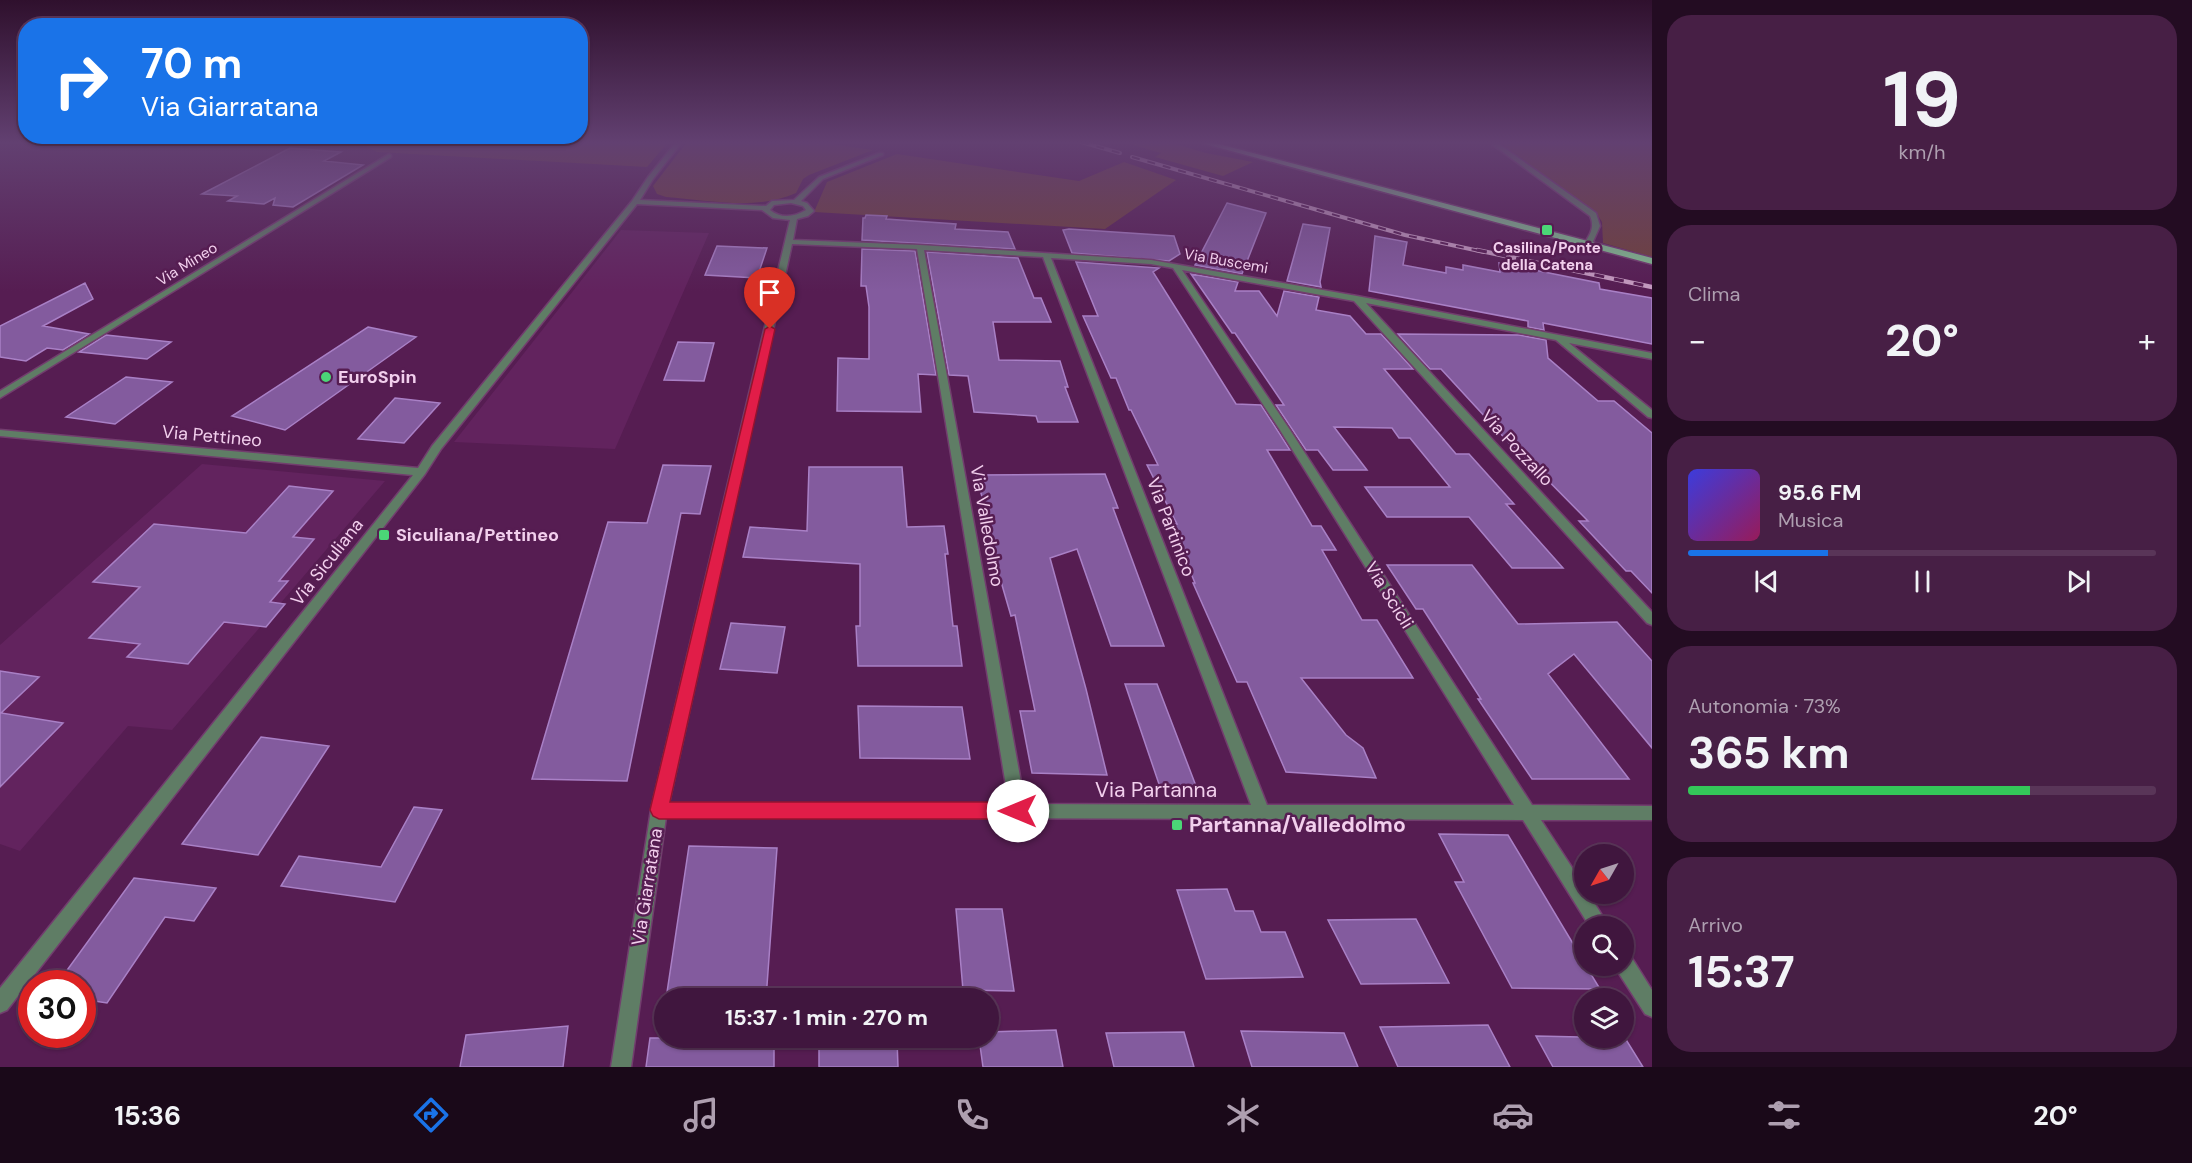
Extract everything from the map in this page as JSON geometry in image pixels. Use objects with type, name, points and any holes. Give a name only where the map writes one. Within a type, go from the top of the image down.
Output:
[{"type":"main road","points":[[1390,192],[1652,261]]},
{"type":"street","name":"Via Mineo","points":[[0,395],[331,192]]},
{"type":"street","name":"Via Siculiana","points":[[0,1003],[422,472],[436,448],[641,192]]},
{"type":"street","points":[[635,202],[766,208],[777,202],[797,201],[806,192]]},
{"type":"street","points":[[1561,192],[1593,215],[1596,230],[1588,244]]},
{"type":"street","name":"Via Giarratana","points":[[621,1067],[659,810],[794,218],[810,211],[808,206],[797,201]]},
{"type":"street","points":[[766,208],[772,216],[794,218]]},
{"type":"street","name":"Via Buscemi","points":[[790,242],[920,247],[1126,260],[1175,266],[1652,356]]},
{"type":"street","name":"Via Valledolmo","points":[[920,247],[1018,811]]},
{"type":"street","name":"Via Partinico","points":[[1046,255],[1262,812]]},
{"type":"street","name":"Via Scicli","points":[[1175,266],[1285,430],[1593,916]]},
{"type":"street","name":"Via Pozzallo","points":[[1357,299],[1652,620]]},
{"type":"street","points":[[1558,338],[1652,415]]},
{"type":"street","name":"Via Pettineo","points":[[0,433],[422,472]]},
{"type":"street","name":"Via Partanna","points":[[659,810],[1652,813]]},
{"type":"street","points":[[1632,976],[1652,1007]]},
{"type":"shaded area","points":[[656,192],[797,192],[765,202],[748,203],[666,197]]},
{"type":"shaded area","points":[[823,192],[1159,192],[1105,229],[814,212]]},
{"type":"shaded area","points":[[1567,192],[1652,192],[1652,257],[1603,243],[1602,222],[1597,214]]},
{"type":"shaded area","points":[[621,230],[709,233],[615,449],[454,442]]},
{"type":"shaded area","points":[[202,464],[385,481],[172,730],[128,726],[20,851],[0,844],[0,645]]},
{"type":"building","points":[[206,192],[318,192],[293,207],[273,205],[275,198],[264,204],[228,201],[237,196],[202,194]]},
{"type":"building","points":[[1227,203],[1266,213],[1242,274],[1195,265]]},
{"type":"building","points":[[866,215],[887,216],[886,219],[956,224],[955,229],[1008,232],[1015,249],[862,240],[863,218]]},
{"type":"building","points":[[1303,224],[1330,228],[1321,287],[1287,281]]},
{"type":"building","points":[[1063,230],[1174,236],[1180,254],[1169,261],[1072,253]]},
{"type":"building","points":[[1375,236],[1407,242],[1403,265],[1446,273],[1446,267],[1463,270],[1463,265],[1500,272],[1499,263],[1599,283],[1600,289],[1652,298],[1652,344],[1543,323],[1544,330],[1528,327],[1528,321],[1369,291]]},
{"type":"building","points":[[717,246],[767,248],[757,278],[705,275]]},
{"type":"building","points":[[862,249],[915,251],[936,375],[918,374],[921,412],[837,411],[838,358],[869,359],[869,307],[866,286],[861,286]]},
{"type":"building","points":[[927,252],[1018,258],[1034,298],[1041,298],[1051,322],[993,322],[999,360],[1060,361],[1068,387],[1065,387],[1078,422],[1038,422],[1036,416],[974,412],[968,376],[949,375]]},
{"type":"building","points":[[1076,262],[1159,268],[1153,272],[1236,404],[1261,405],[1290,450],[1267,450],[1312,526],[1321,526],[1336,550],[1322,550],[1362,620],[1377,620],[1413,678],[1301,678],[1346,735],[1363,748],[1376,778],[1286,772],[1247,682],[1237,682],[1193,583],[1195,583],[1170,524],[1177,524],[1147,465],[1158,465],[1129,410],[1116,378],[1111,378],[1083,316],[1098,316]]},
{"type":"building","points":[[1191,274],[1238,282],[1235,291],[1259,291],[1277,316],[1284,291],[1319,297],[1316,310],[1350,316],[1366,334],[1381,334],[1413,369],[1384,369],[1456,454],[1469,454],[1514,504],[1506,504],[1563,568],[1512,568],[1469,517],[1387,517],[1365,487],[1450,487],[1410,438],[1399,438],[1392,428],[1334,427],[1367,470],[1333,470],[1318,450],[1306,450],[1276,405],[1284,405]]},
{"type":"building","points":[[85,283],[93,299],[43,326],[89,334],[63,350],[47,348],[26,361],[0,357],[0,326]]},
{"type":"building","name":"EuroSpin","points":[[368,327],[416,337],[285,430],[232,416]]},
{"type":"building","points":[[1398,334],[1519,335],[1546,340],[1548,358],[1598,401],[1614,401],[1652,433],[1652,593],[1631,571],[1626,571],[1579,521],[1588,521],[1512,446],[1441,369],[1430,369]]},
{"type":"building","points":[[106,335],[171,342],[147,359],[79,352]]},
{"type":"building","points":[[678,342],[714,343],[704,381],[664,380]]},
{"type":"building","points":[[126,377],[172,382],[115,424],[66,417]]},
{"type":"building","points":[[395,398],[440,403],[404,443],[358,439]]},
{"type":"building","points":[[663,465],[711,466],[700,514],[681,513],[627,781],[532,779],[608,522],[647,523]]},
{"type":"building","points":[[809,467],[902,467],[907,527],[944,526],[953,626],[957,626],[962,666],[858,666],[856,626],[860,626],[860,564],[743,557],[750,527],[807,531]]},
{"type":"building","points":[[1105,474],[1118,508],[1113,508],[1164,646],[1111,646],[1077,549],[1050,558],[1107,775],[1032,773],[1020,711],[1035,711],[1015,615],[1011,616],[991,547],[984,504],[976,475]]},
{"type":"building","points":[[289,486],[333,491],[293,537],[314,539],[279,581],[288,581],[270,602],[285,604],[266,627],[224,622],[188,664],[127,657],[140,644],[89,638],[140,587],[93,582],[154,524],[246,533]]},
{"type":"building","points":[[1387,565],[1472,565],[1518,624],[1617,622],[1652,661],[1652,748],[1574,654],[1548,674],[1629,779],[1532,779],[1478,699],[1481,699],[1423,609],[1416,609]]},
{"type":"building","points":[[731,623],[785,627],[777,673],[720,669]]},
{"type":"building","points":[[0,671],[39,677],[1,713],[63,723],[0,787]]},
{"type":"building","points":[[1125,684],[1157,684],[1196,786],[1160,787]]},
{"type":"building","points":[[858,706],[962,707],[970,759],[860,758]]},
{"type":"building","points":[[261,737],[329,746],[258,855],[182,844]]},
{"type":"building","points":[[414,807],[442,810],[395,902],[281,886],[299,856],[381,867]]},
{"type":"building","points":[[1439,834],[1508,835],[1574,945],[1574,976],[1592,976],[1599,988],[1512,988],[1455,882],[1464,882]]},
{"type":"building","points":[[689,846],[777,848],[767,988],[668,988]]},
{"type":"building","points":[[134,878],[216,888],[194,921],[165,917],[107,1003],[96,1001],[96,970],[67,970]]},
{"type":"building","points":[[1227,889],[1235,911],[1253,911],[1261,932],[1285,932],[1303,977],[1206,979],[1177,890]]},
{"type":"building","points":[[956,909],[1002,909],[1014,991],[999,991],[999,988],[963,988]]},
{"type":"building","points":[[1416,919],[1449,983],[1361,984],[1328,920]]},
{"type":"building","points":[[1488,1025],[1510,1067],[1398,1067],[1380,1027]]},
{"type":"building","points":[[568,1026],[563,1067],[460,1067],[466,1035]]},
{"type":"building","points":[[1056,1030],[1063,1067],[983,1067],[980,1048],[999,1048],[999,1032]]},
{"type":"building","points":[[1241,1031],[1344,1033],[1358,1067],[1252,1067]]},
{"type":"building","points":[[1184,1032],[1194,1067],[1114,1067],[1106,1033]]},
{"type":"building","points":[[1536,1036],[1574,1037],[1574,1048],[1631,1048],[1643,1067],[1553,1067]]},
{"type":"building","points":[[650,1038],[654,1038],[654,1048],[774,1048],[774,1067],[646,1067]]},
{"type":"building","points":[[819,1048],[897,1048],[898,1067],[819,1067]]},
{"type":"railway","points":[[1254,192],[1405,235],[1484,252]]},
{"type":"railway","points":[[1477,250],[1652,287]]},
{"type":"place","name":"Casilina/Ponte della Catena","points":[[1547,230]]},
{"type":"place","name":"EuroSpin","points":[[326,377]]},
{"type":"place","name":"Siculiana/Pettineo","points":[[384,535]]},
{"type":"place","name":"Partanna/Valledolmo","points":[[1177,825]]},
{"type":"route","points":[[770,329],[659,810],[1018,811]]}]
